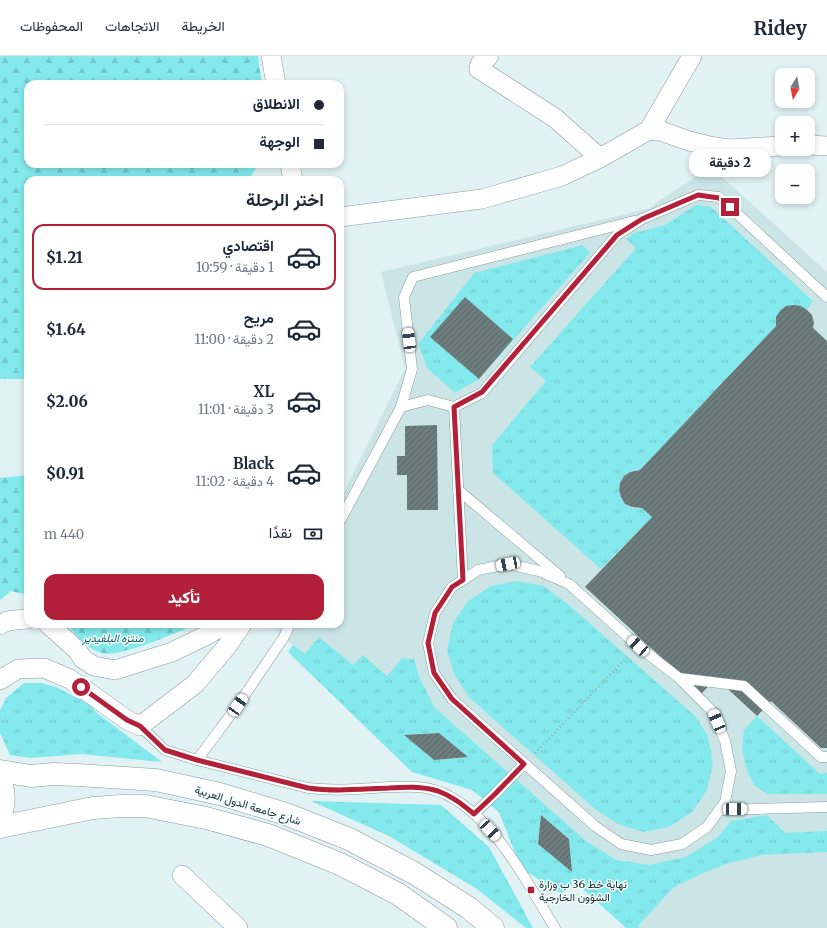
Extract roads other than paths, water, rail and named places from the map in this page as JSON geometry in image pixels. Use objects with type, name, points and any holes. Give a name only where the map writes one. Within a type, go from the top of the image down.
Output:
[{"type":"street","points":[[271,56],[275,80]]},
{"type":"street","points":[[489,56],[480,64],[479,69],[555,118],[600,158]]},
{"type":"street","points":[[344,216],[482,199],[562,176],[600,158],[649,130],[692,56]]},
{"type":"street","points":[[649,130],[661,131],[686,140],[728,149],[775,146]]},
{"type":"street","points":[[815,145],[827,146]]},
{"type":"street","points":[[0,625],[8,621],[24,619]]},
{"type":"street","points":[[52,628],[77,650],[83,659],[94,666],[115,670],[172,652],[219,628]]},
{"type":"street","points":[[0,680],[18,669],[44,668],[70,679],[127,720],[140,726],[196,684],[228,645],[239,628]]},
{"type":"street","name":"شارع جامعة الدول العربية","points":[[0,771],[31,776],[53,774],[156,780],[220,794],[286,814],[349,839],[414,873],[468,908],[493,928]]},
{"type":"street","points":[[0,780],[4,793],[4,807],[0,817]]},
{"type":"street","points":[[0,827],[93,808],[121,806],[145,806],[206,818],[268,835],[340,864],[398,894],[446,928]]},
{"type":"street","points":[[182,874],[238,928]]},
{"type":"lane","points":[[344,514],[401,407],[412,369],[404,297],[413,277],[642,219],[698,195],[719,198],[827,297]]},
{"type":"lane","points":[[401,407],[428,400],[454,407],[482,392],[617,235],[642,219]]},
{"type":"lane","points":[[454,407],[463,580]]},
{"type":"lane","points":[[458,490],[569,584],[638,646],[679,678],[713,712],[725,741],[731,771],[725,802],[708,827],[682,844],[651,850],[620,844],[595,826],[452,699],[434,673],[428,643],[435,613],[452,587],[478,570],[508,564],[539,571],[569,584]]},
{"type":"lane","points":[[197,760],[238,705],[284,638],[288,628]]},
{"type":"lane","points":[[679,678],[744,686],[821,757],[827,756]]},
{"type":"lane","points":[[140,726],[165,750],[197,760],[308,788],[323,790],[405,787],[420,788],[437,791],[456,800],[474,814],[498,838],[555,928]]},
{"type":"lane","points":[[474,814],[524,764]]},
{"type":"lane","points":[[720,810],[827,807]]},
{"type":"place","name":"نهاية خط 36 ب وزارة الشؤون الخارجية","points":[[531,890]]},
{"type":"park label","name":"منتزه البلفيدير","points":[[113,638]]}]
